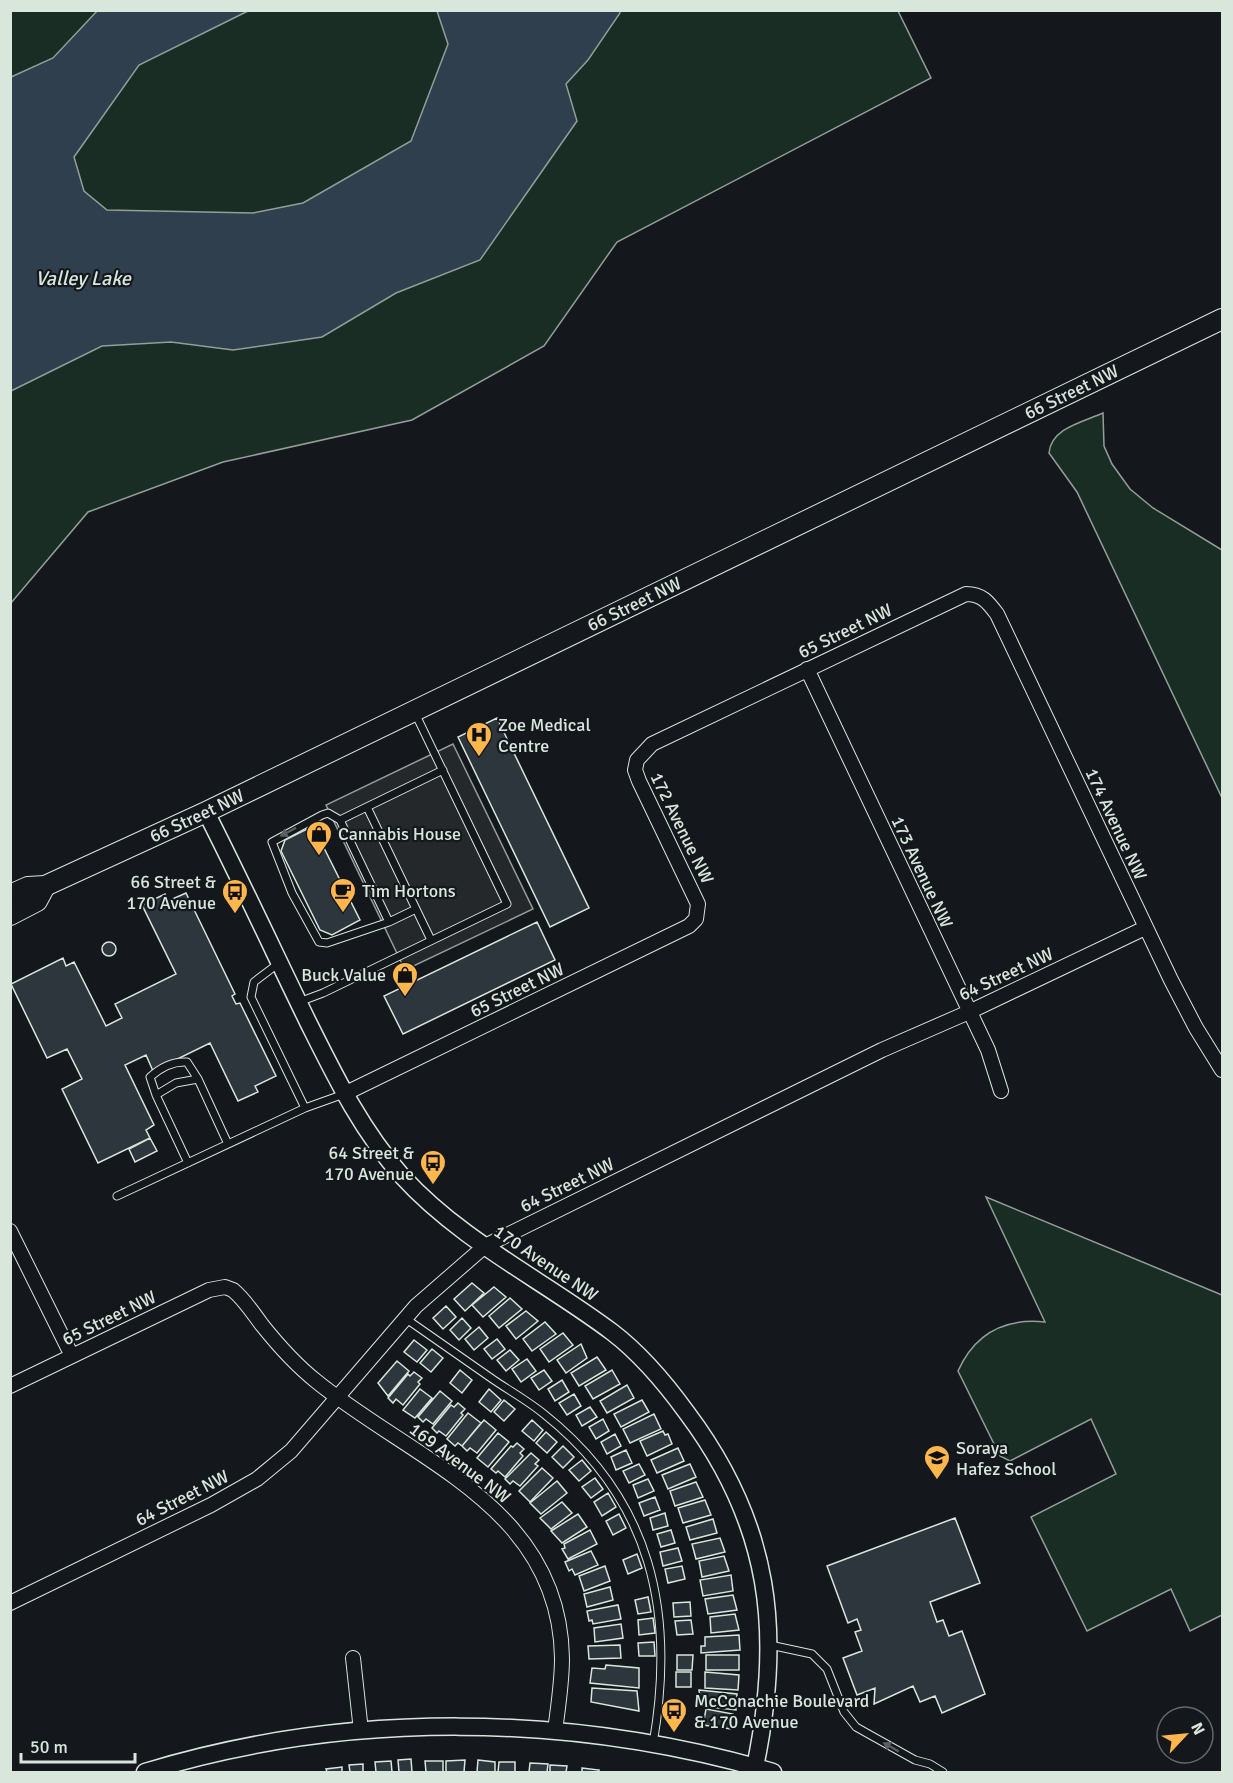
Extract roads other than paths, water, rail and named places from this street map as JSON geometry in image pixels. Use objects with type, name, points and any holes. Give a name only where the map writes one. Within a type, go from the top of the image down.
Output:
[{"type":"main road","name":"66 Street NW","points":[[10,896],[28,887],[45,886],[206,812],[1222,320]]},
{"type":"main road","name":"66 Street NW","points":[[10,915],[37,901],[45,886]]},
{"type":"street","name":"65 Street NW","points":[[637,760],[652,744],[953,599],[977,594]]},
{"type":"street","name":"174 Avenue NW","points":[[977,594],[997,614],[1145,928],[1196,1028],[1222,1070]]},
{"type":"street","name":"173 Avenue NW","points":[[807,669],[988,1050],[1001,1091]]},
{"type":"street","name":"172 Avenue NW","points":[[637,760],[635,770],[639,781],[695,895],[699,911]]},
{"type":"street","name":"170 Avenue NW","points":[[206,812],[344,1094],[362,1124],[402,1176],[444,1216],[615,1334],[659,1378],[718,1456],[747,1521],[758,1556],[770,1645],[768,1695],[754,1770]]},
{"type":"street","name":"65 Street NW","points":[[344,1094],[689,926],[696,920],[699,911]]},
{"type":"street","name":"64 Street NW","points":[[10,1603],[211,1505],[257,1479],[291,1451],[405,1318],[435,1288],[485,1246],[882,1050],[969,1012],[1145,928]]},
{"type":"street","points":[[10,1232],[72,1356]]},
{"type":"street","name":"65 Street NW","points":[[10,1386],[208,1290],[225,1287]]},
{"type":"street","name":"169 Avenue NW","points":[[225,1287],[239,1295],[289,1357],[337,1397],[486,1500],[527,1545],[554,1605],[560,1633],[561,1680],[555,1731]]},
{"type":"street","points":[[353,1658],[361,1731]]},
{"type":"street","points":[[146,1773],[257,1746],[361,1731],[465,1726],[555,1731],[653,1744],[774,1773]]},
{"type":"lane","points":[[298,1002],[507,904],[414,711]]},
{"type":"lane","points":[[340,820],[442,770]]},
{"type":"lane","points":[[367,807],[431,940]]},
{"type":"lane","points":[[389,922],[340,820],[328,813],[322,814],[273,842],[272,848],[292,893],[319,942],[327,943],[389,922],[416,909]]},
{"type":"lane","points":[[279,963],[254,982],[251,997],[305,1108]]},
{"type":"lane","points":[[188,1163],[150,1077],[176,1061],[187,1062],[198,1079],[228,1144]]},
{"type":"lane","points":[[156,1095],[176,1083],[198,1079]]},
{"type":"lane","points":[[117,1196],[305,1108],[344,1094]]},
{"type":"lane","points":[[405,1318],[542,1412],[592,1460],[616,1490],[645,1553],[659,1613],[663,1664],[653,1744]]},
{"type":"lane","points":[[770,1645],[812,1654],[826,1669],[844,1712],[856,1727],[915,1760],[930,1764],[943,1773]]},
{"type":"water","name":"Valley Lake","points":[[98,10],[248,11],[139,65],[74,157],[84,191],[107,210],[253,213],[303,203],[411,141],[448,44],[437,11],[619,10],[620,13],[588,60],[566,84],[577,121],[480,260],[396,293],[322,337],[233,350],[171,342],[102,346],[11,391],[11,77],[53,58]]},
{"type":"place","name":"Zoe Medical Centre","points":[[479,758]]},
{"type":"place","name":"Cannabis House","points":[[319,857]]},
{"type":"place","name":"Tim Hortons","points":[[343,914]]},
{"type":"place","name":"66 Street & 170 Avenue","points":[[235,915]]},
{"type":"place","name":"Buck Value","points":[[405,998]]},
{"type":"place","name":"64 Street & 170 Avenue","points":[[433,1186]]},
{"type":"place","name":"Soraya Hafez School","points":[[937,1481]]},
{"type":"place","name":"McConachie Boulevard & 170 Avenue","points":[[674,1734]]}]
